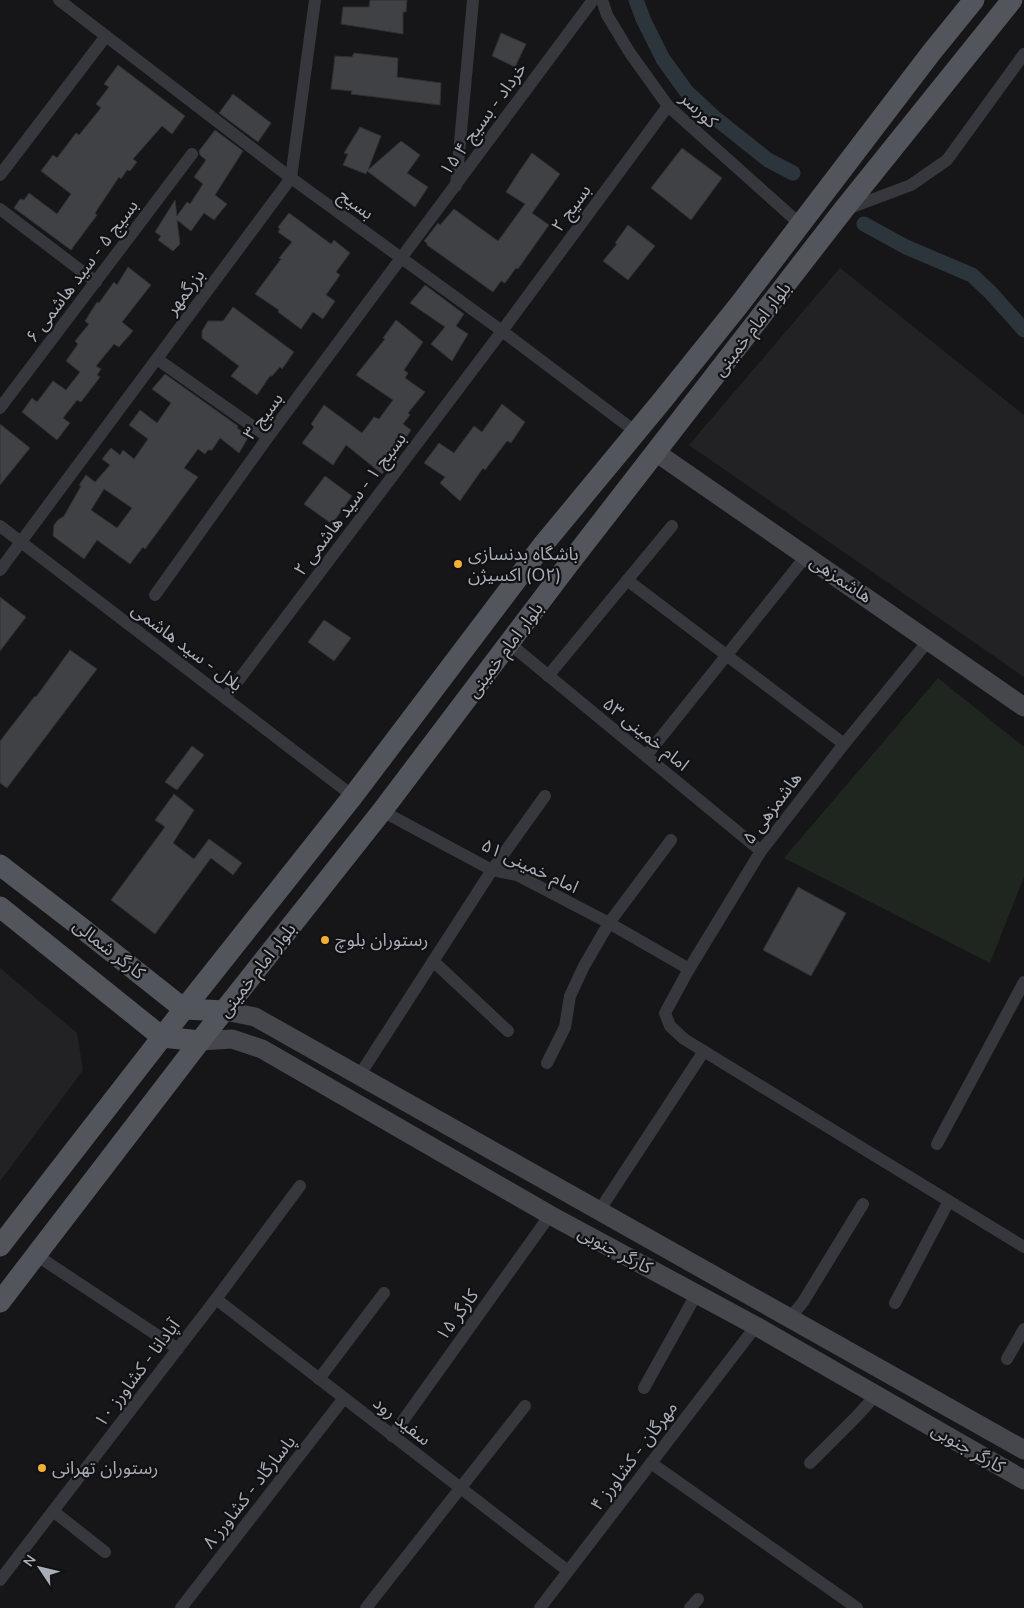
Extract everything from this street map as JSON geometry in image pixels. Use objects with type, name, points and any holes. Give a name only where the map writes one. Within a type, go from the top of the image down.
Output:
[{"type":"main road","name":"بلوار امام خمینی","points":[[0,1246],[162,1037],[353,796],[542,546],[733,312],[931,53],[974,0]]},
{"type":"main road","name":"بلوار امام خمینی","points":[[0,1302],[200,1041],[382,811],[568,566],[844,210],[1012,0]]},
{"type":"main road","name":"هاشمزهی","points":[[656,453],[1024,707]]},
{"type":"main road","name":"کارگر شمالی","points":[[0,865],[184,1009]]},
{"type":"main road","name":"کارگر شمالی","points":[[0,907],[162,1037]]},
{"type":"main road","points":[[55,951],[63,954],[71,953],[78,949],[82,941],[82,932],[78,925]]},
{"type":"main road","points":[[184,1009],[225,1011]]},
{"type":"main road","name":"کارگر جنوبی","points":[[225,1011],[255,1017],[1024,1450]]},
{"type":"main road","points":[[162,1037],[200,1041]]},
{"type":"main road","name":"کارگر جنوبی","points":[[200,1041],[232,1038],[262,1049],[550,1215],[756,1326],[1024,1480]]},
{"type":"main road","points":[[550,1215],[564,1191]]},
{"type":"street","name":"بسیج","points":[[59,0],[292,178],[502,331],[636,432]]},
{"type":"street","name":"بزرگمهر","points":[[0,570],[292,178],[314,0]]},
{"type":"street","points":[[456,186],[473,0]]},
{"type":"street","name":"۱۵ خرداد - بسیج ۴","points":[[402,259],[592,0]]},
{"type":"street","name":"کورسر","points":[[602,0],[607,15],[630,53],[668,106],[800,224]]},
{"type":"street","points":[[0,175],[106,36]]},
{"type":"street","points":[[844,210],[912,184],[946,160],[1024,54]]},
{"type":"street","name":"بسیج ۲","points":[[502,331],[668,106]]},
{"type":"street","name":"بسیج ۵ - سید هاشمی ۶","points":[[0,408],[192,154]]},
{"type":"street","points":[[0,209],[96,282]]},
{"type":"street","name":"بسیج ۳","points":[[155,595],[268,437],[402,259]]},
{"type":"street","name":"بسیج ۱ - سید هاشمی ۲","points":[[225,698],[502,331]]},
{"type":"street","points":[[157,359],[268,437]]},
{"type":"street","name":"بلال - سید هاشمی","points":[[0,526],[353,796]]},
{"type":"street","points":[[548,676],[672,526]]},
{"type":"street","points":[[646,756],[806,556]]},
{"type":"street","points":[[628,580],[844,744]]},
{"type":"street","name":"هاشمزهی ۵","points":[[704,1051],[684,1039],[670,1026],[665,1013],[688,969],[761,851],[844,744],[929,640]]},
{"type":"street","name":"امام خمینی ۵۳","points":[[510,644],[761,851]]},
{"type":"street","points":[[359,1076],[492,870],[545,796]]},
{"type":"street","name":"امام خمینی ۵۱","points":[[382,811],[492,870],[517,876],[610,923],[688,969]]},
{"type":"street","points":[[547,1063],[565,1027],[570,996],[584,966],[610,923],[671,840]]},
{"type":"street","points":[[433,961],[508,1031]]},
{"type":"street","points":[[937,1144],[1024,982]]},
{"type":"street","points":[[599,1211],[704,1051],[1024,1247]]},
{"type":"street","name":"آپادانا - کشاورز ۱۰","points":[[0,1580],[178,1349],[300,1186]]},
{"type":"street","points":[[895,1303],[949,1201]]},
{"type":"street","points":[[790,1318],[803,1302],[863,1204]]},
{"type":"street","name":"کارگر ۱۵","points":[[392,1436],[550,1215]]},
{"type":"street","points":[[36,1255],[178,1349]]},
{"type":"street","points":[[319,1379],[384,1293]]},
{"type":"street","points":[[644,1388],[696,1293]]},
{"type":"street","name":"سفید رود","points":[[216,1299],[568,1571]]},
{"type":"street","name":"مهرگان - کشاورز ۴","points":[[540,1608],[756,1326]]},
{"type":"street","points":[[1007,1359],[1024,1329]]},
{"type":"street","points":[[810,1462],[876,1395]]},
{"type":"street","name":"پاسارگاد - کشاورز ۸","points":[[181,1608],[344,1398]]},
{"type":"street","points":[[366,1608],[525,1406]]},
{"type":"street","points":[[651,1463],[857,1608]]},
{"type":"street","points":[[53,1511],[105,1552]]},
{"type":"shaded area","points":[[840,268],[1024,415],[1024,677],[689,445]]},
{"type":"shaded area","points":[[938,678],[1024,747],[1024,877],[990,963],[784,858]]},
{"type":"shaded area","points":[[0,968],[77,1033],[83,1070],[0,1181]]},
{"type":"building","points":[[370,0],[407,0],[406,12],[403,12],[403,34],[341,24],[343,7],[369,7]]},
{"type":"building","points":[[501,33],[526,44],[515,67],[492,56]]},
{"type":"building","points":[[354,53],[398,58],[397,77],[441,83],[440,105],[351,94],[352,91],[331,89],[335,56],[352,57]]},
{"type":"building","points":[[118,65],[185,116],[172,134],[162,126],[133,159],[137,162],[130,171],[127,170],[121,179],[119,177],[95,213],[97,215],[71,250],[14,208],[20,199],[24,200],[29,193],[57,214],[71,194],[41,171],[53,155],[57,158],[76,133],[79,135],[101,108],[96,104],[109,87],[104,84]]},
{"type":"building","points":[[233,94],[271,123],[258,142],[219,113]]},
{"type":"building","points":[[360,127],[381,136],[368,170],[401,141],[420,155],[407,173],[428,187],[415,207],[367,171],[366,174],[343,165],[348,154],[344,153]]},
{"type":"building","points":[[215,130],[243,151],[215,195],[227,204],[214,220],[204,213],[191,231],[177,220],[180,244],[173,251],[158,240],[161,236],[155,232],[175,200],[177,216],[187,202],[190,204],[203,184],[194,177],[206,160],[200,155],[199,151]]},
{"type":"building","points":[[682,148],[722,178],[691,220],[651,188]]},
{"type":"building","points":[[532,153],[560,174],[532,213],[549,225],[518,269],[516,268],[505,283],[501,281],[493,292],[424,241],[438,223],[440,225],[454,209],[498,241],[525,204],[506,192]]},
{"type":"building","points":[[289,213],[331,244],[334,240],[350,253],[336,272],[340,275],[326,295],[335,301],[323,319],[313,312],[301,329],[278,312],[279,310],[255,294],[292,242],[278,232],[280,229],[278,227]]},
{"type":"building","points":[[628,225],[655,246],[628,280],[603,261],[617,244],[615,243]]},
{"type":"building","points":[[128,267],[151,285],[122,322],[133,331],[119,347],[114,344],[96,366],[101,369],[97,375],[100,377],[81,402],[77,400],[63,418],[70,423],[57,440],[22,412],[32,398],[37,402],[53,381],[66,390],[80,372],[66,361],[78,344],[75,341],[89,324],[85,321],[97,302],[99,303],[114,282],[117,285]]},
{"type":"building","points":[[425,285],[464,314],[456,326],[468,334],[452,361],[431,344],[445,327],[410,303]]},
{"type":"building","points":[[233,307],[294,352],[282,369],[280,367],[270,376],[257,395],[231,376],[239,366],[202,338],[202,331],[208,321],[223,321]]},
{"type":"building","points":[[396,320],[423,342],[404,370],[408,373],[405,378],[425,392],[408,413],[410,415],[403,424],[411,430],[402,444],[399,441],[386,461],[390,464],[382,474],[346,445],[333,465],[302,443],[314,427],[311,424],[324,405],[362,433],[374,417],[379,419],[393,400],[356,375],[385,339],[383,338]]},
{"type":"building","points":[[165,374],[238,426],[237,428],[249,436],[239,453],[220,438],[212,450],[208,450],[205,454],[198,449],[184,468],[198,477],[145,549],[143,547],[130,564],[97,540],[84,559],[53,536],[54,525],[64,516],[86,475],[95,482],[110,465],[102,459],[111,448],[120,455],[123,450],[134,459],[148,439],[129,425],[140,410],[157,423],[171,403],[152,389]],"holes":[[[104,489],[132,508],[117,528],[91,510]]]},
{"type":"building","points":[[502,404],[525,422],[511,443],[507,441],[485,470],[483,468],[460,501],[440,483],[445,477],[424,463],[439,443],[454,453],[474,426],[482,432]]},
{"type":"building","points":[[0,424],[30,448],[0,485]]},
{"type":"building","points":[[325,476],[352,496],[332,524],[304,504]]},
{"type":"building","points":[[0,597],[26,617],[0,651]]},
{"type":"building","points":[[324,620],[351,638],[334,661],[308,642]]},
{"type":"building","points":[[70,650],[97,669],[7,788],[0,783],[0,741],[36,697]]},
{"type":"building","points":[[192,746],[204,755],[177,790],[165,782]]},
{"type":"building","points":[[174,794],[194,810],[173,843],[194,859],[209,839],[242,863],[233,875],[211,858],[155,934],[111,900],[165,827],[155,820]]},
{"type":"building","points":[[798,887],[846,913],[811,976],[763,950]]},
{"type":"waterway","points":[[636,0],[663,59],[686,91],[714,117],[768,160],[793,173]]},
{"type":"waterway","points":[[864,224],[906,247],[972,275],[1024,330]]},
{"type":"place","name":"باشگاه بدنسازی اکسیژن (O۲)","points":[[458,564]]},
{"type":"place","name":"رستوران بلوچ","points":[[325,940]]},
{"type":"place","name":"رستوران تهرانی","points":[[42,1468]]}]
